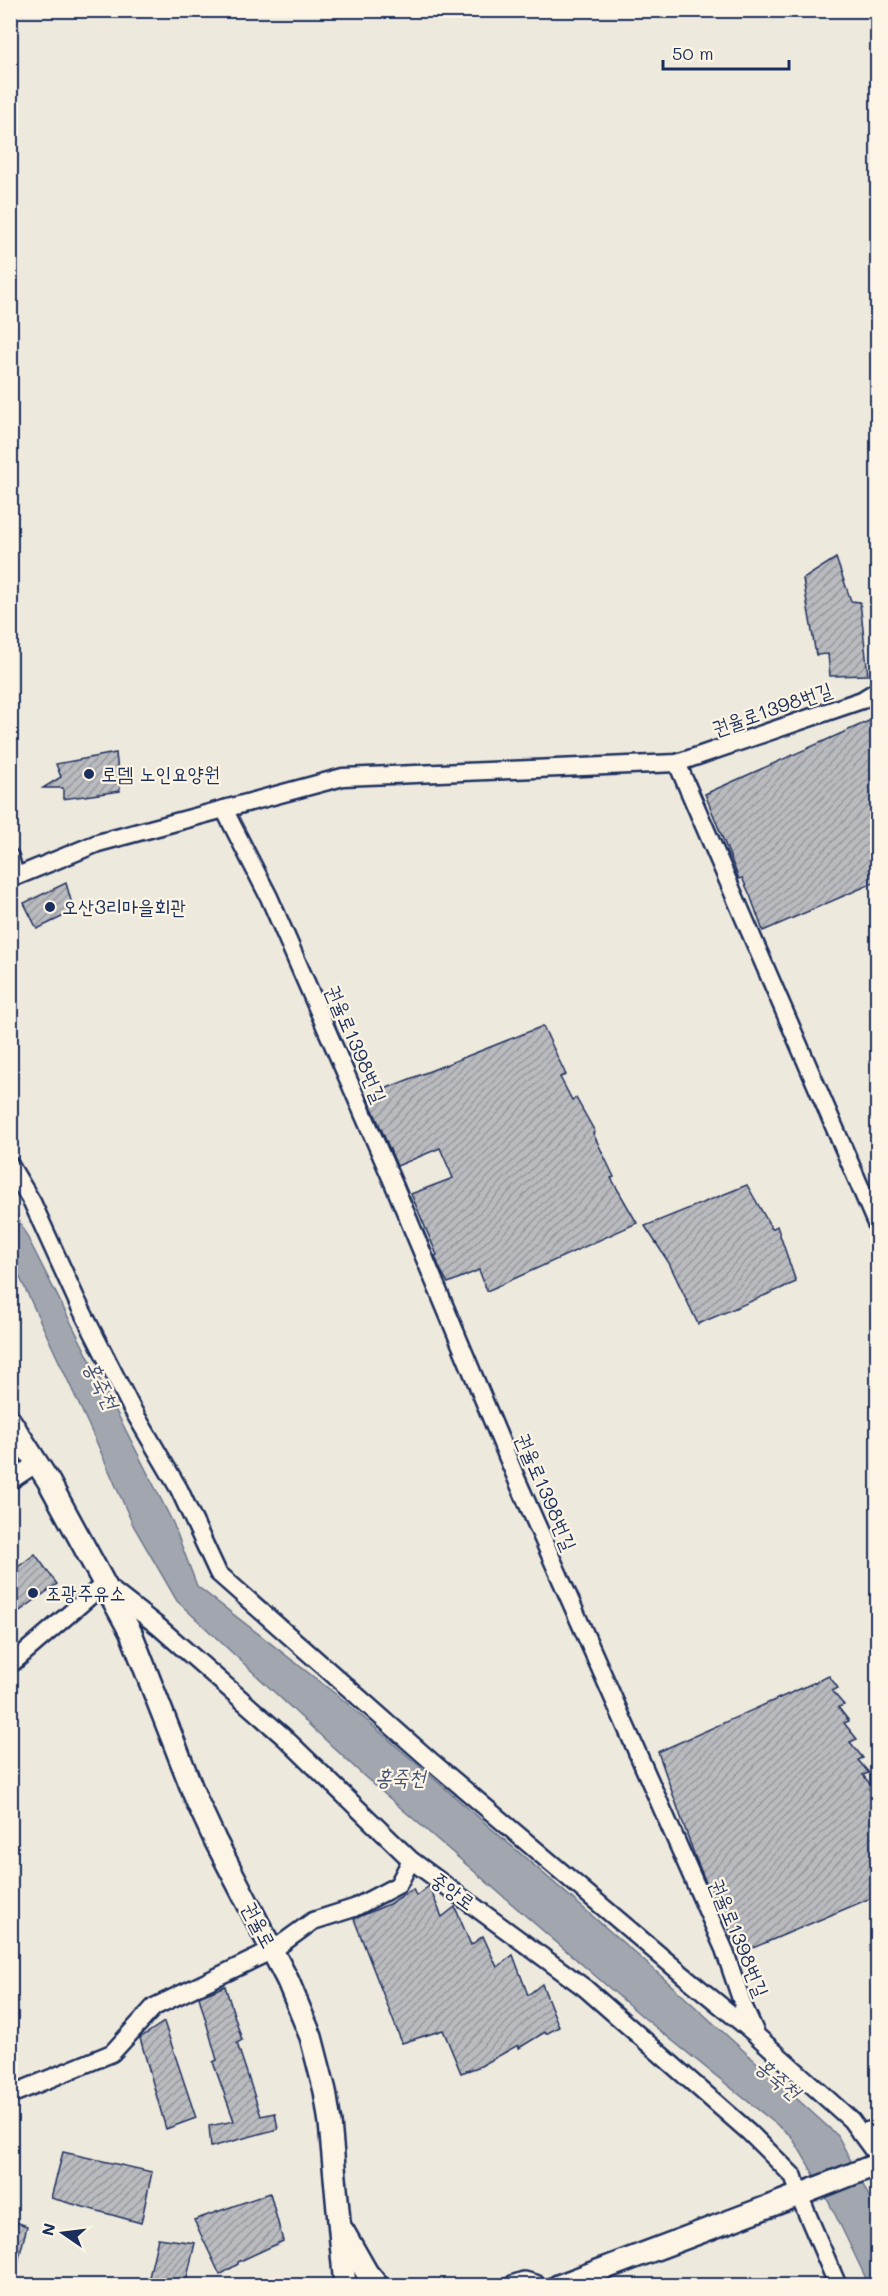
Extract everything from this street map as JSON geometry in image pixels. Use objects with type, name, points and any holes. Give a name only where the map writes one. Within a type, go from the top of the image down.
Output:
[{"type":"main road","name":"권율로","points":[[10,1421],[37,1463],[131,1633],[170,1736],[215,1840],[273,1950],[311,2037],[325,2091],[336,2173],[338,2222],[345,2286]]},
{"type":"main road","points":[[558,2286],[805,2193],[874,2163]]},
{"type":"main road","points":[[338,2222],[367,2273],[378,2286]]},
{"type":"main road","points":[[516,2286],[524,2283],[535,2286]]},
{"type":"street","name":"권율로1398번길","points":[[13,877],[98,843],[343,777],[677,763],[862,700],[878,690]]},
{"type":"street","points":[[677,763],[878,1228]]},
{"type":"street","name":"권율로1398번길","points":[[224,808],[269,897],[400,1198],[522,1491],[724,1949],[743,2006],[757,2036],[851,2120],[860,2133],[874,2163]]},
{"type":"street","points":[[10,857],[13,877]]},
{"type":"street","points":[[10,1165],[32,1202],[78,1303],[131,1407],[179,1489],[218,1573],[431,1761],[757,2036]]},
{"type":"street","points":[[10,1481],[37,1463]]},
{"type":"street","points":[[10,1665],[104,1584]]},
{"type":"street","name":"중앙로","points":[[104,1584],[159,1627],[285,1737],[411,1860],[585,1988],[749,2132],[794,2177],[805,2193],[838,2286]]},
{"type":"street","points":[[10,2094],[112,2053],[154,2007],[273,1950],[314,1921],[354,1908],[398,1885],[411,1860]]},
{"type":"street","points":[[860,2133],[878,2128]]},
{"type":"water","name":"홍죽천","points":[[10,1203],[173,1523],[197,1586],[342,1699],[650,1966],[838,2136],[877,2212],[877,2285],[869,2285],[823,2190],[791,2136],[643,2017],[365,1777],[177,1601],[133,1525],[11,1258]]},
{"type":"building","points":[[836,558],[851,601],[860,602],[868,675],[830,676],[828,654],[816,655],[803,579]]},
{"type":"building","points":[[878,717],[878,881],[763,931],[750,895],[742,878],[739,879],[705,794]]},
{"type":"building","name":"로뎀 노인요양원","points":[[116,753],[120,791],[63,799],[63,788],[43,788],[61,777],[56,764]]},
{"type":"building","name":"오산3리마을회관","points":[[66,883],[74,911],[37,929],[24,903]]},
{"type":"building","points":[[543,1026],[566,1075],[560,1077],[572,1100],[576,1098],[595,1132],[593,1133],[614,1177],[611,1178],[637,1223],[487,1291],[479,1270],[448,1283],[440,1269],[435,1256],[437,1255],[411,1194],[453,1178],[440,1148],[397,1166],[367,1096]]},
{"type":"building","points":[[747,1185],[772,1229],[777,1226],[796,1282],[698,1324],[669,1263],[645,1226]]},
{"type":"building","points":[[35,1554],[57,1584],[10,1618],[10,1573]]},
{"type":"building","points":[[829,1676],[838,1688],[832,1691],[844,1705],[838,1707],[849,1721],[844,1723],[857,1739],[850,1742],[863,1758],[858,1760],[869,1773],[863,1775],[873,1788],[869,1789],[878,1800],[878,1895],[741,1953],[737,1937],[732,1939],[727,1922],[724,1923],[694,1854],[658,1752]]},
{"type":"building","points":[[429,1886],[442,1917],[455,1907],[471,1945],[483,1936],[497,1967],[513,1955],[528,1995],[542,1984],[559,2027],[546,2034],[545,2032],[519,2048],[518,2045],[481,2066],[461,2073],[443,2030],[402,2043],[354,1919],[389,1904],[413,1889],[416,1896]]},
{"type":"building","points":[[225,1986],[242,2040],[237,2043],[261,2116],[275,2113],[278,2129],[211,2147],[209,2126],[234,2121],[213,2062],[217,2060],[199,1997]]},
{"type":"building","points":[[164,2022],[196,2118],[166,2129],[140,2038]]},
{"type":"building","points":[[63,2152],[152,2172],[141,2223],[51,2198]]},
{"type":"building","points":[[270,2193],[283,2241],[238,2262],[220,2275],[194,2220]]},
{"type":"building","points":[[10,2220],[27,2226],[15,2274],[10,2274]]},
{"type":"building","points":[[158,2238],[195,2243],[185,2286],[147,2286]]},
{"type":"place","name":"로뎀 노인요양원","points":[[89,774]]},
{"type":"place","name":"오산3리마을회관","points":[[50,907]]},
{"type":"place","name":"조광주유소","points":[[33,1593]]}]
